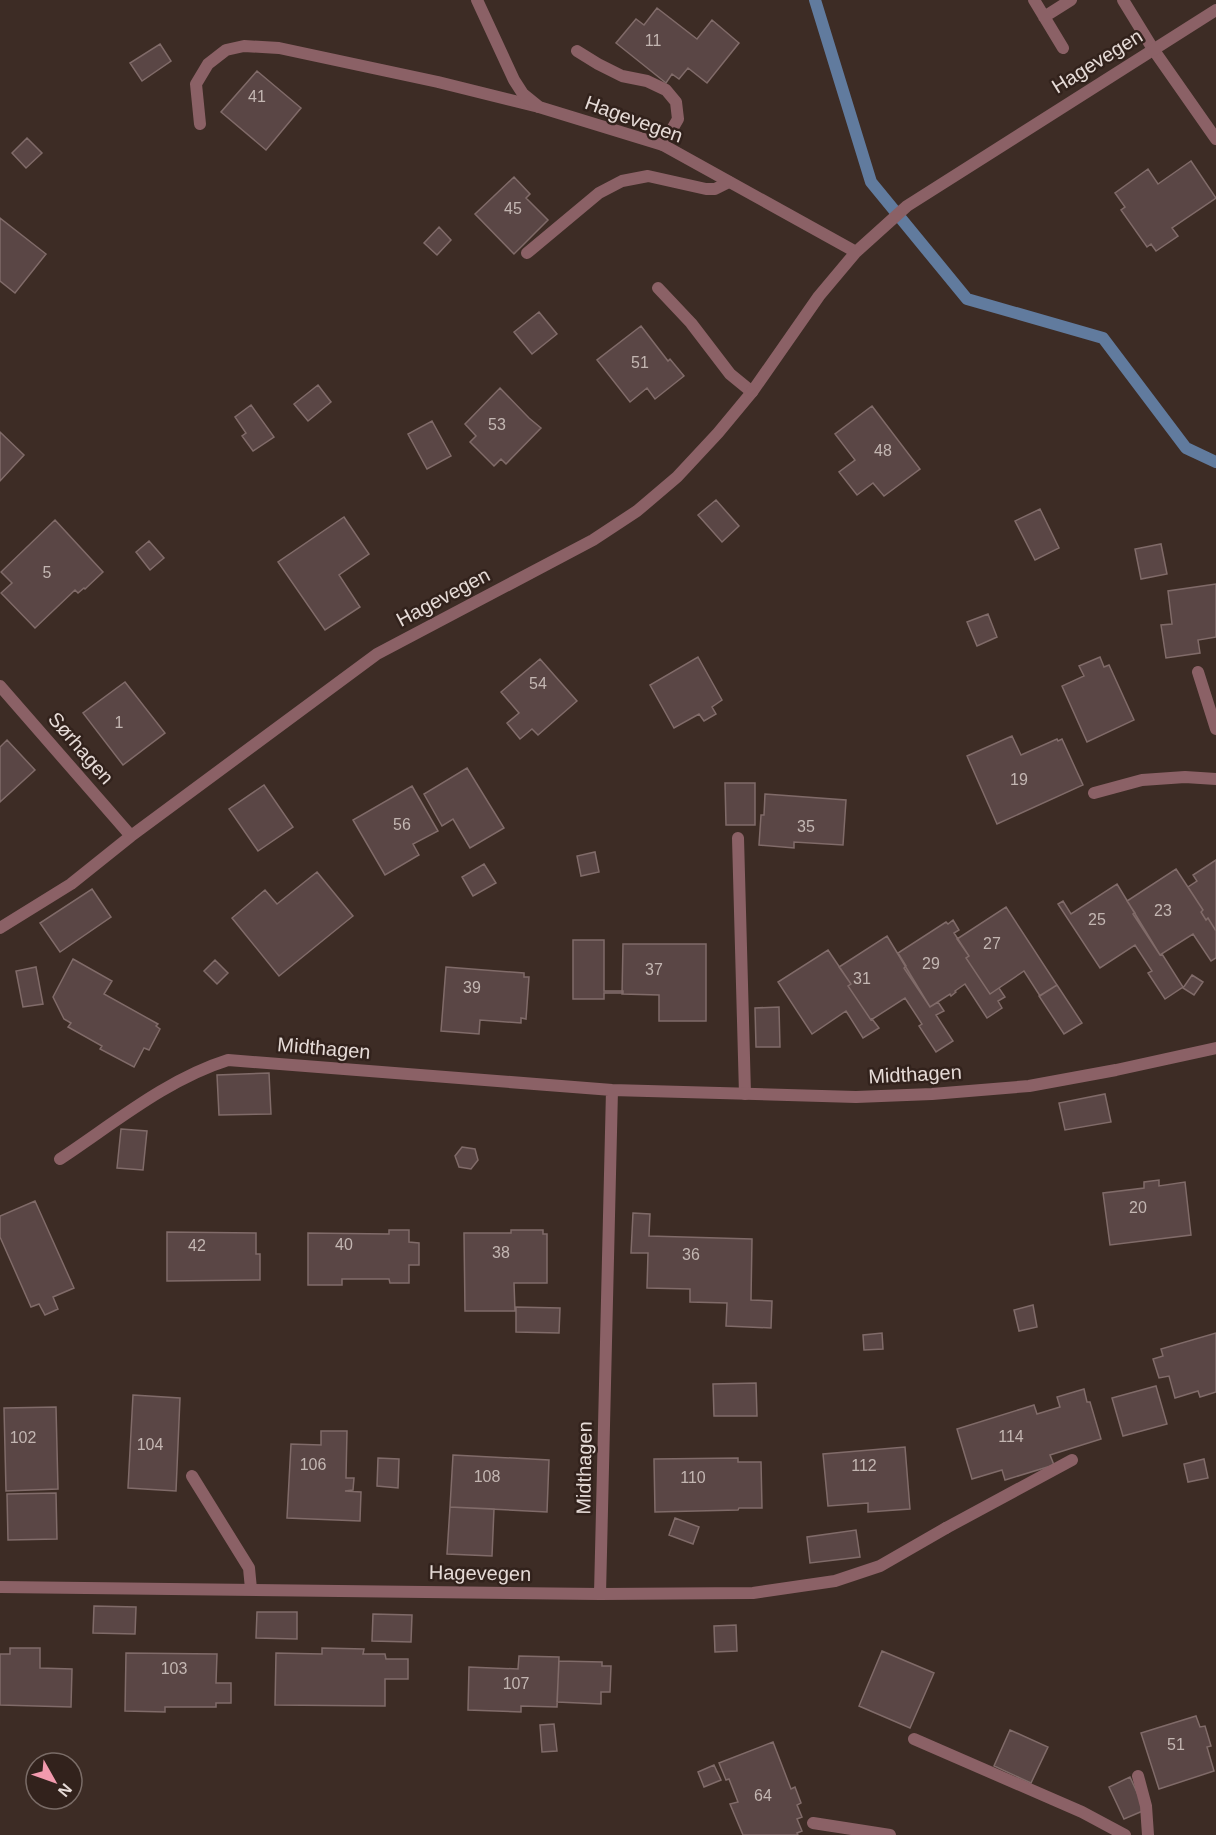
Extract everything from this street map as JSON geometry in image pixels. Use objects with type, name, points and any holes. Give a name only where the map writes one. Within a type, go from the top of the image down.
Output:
[{"type":"street","name":"Hagevegen","points":[[477,0],[514,80],[523,94],[539,107],[663,145],[856,252]]},
{"type":"street","points":[[1034,0],[1063,48]]},
{"type":"street","points":[[1044,16],[1071,0]]},
{"type":"street","points":[[1123,0],[1153,49],[1216,139]]},
{"type":"street","name":"Hagevegen","points":[[0,928],[71,884],[377,654],[593,540],[637,511],[677,477],[752,392],[819,296],[856,252],[879,230],[907,206],[1216,10]]},
{"type":"street","points":[[200,124],[196,84],[208,63],[226,50],[244,46],[279,48],[438,82],[539,107]]},
{"type":"street","points":[[577,51],[622,76],[647,81],[666,90],[676,102],[678,119],[663,145]]},
{"type":"street","points":[[527,253],[599,193],[622,181],[648,176],[706,189],[715,189],[729,182]]},
{"type":"street","points":[[658,288],[691,323],[730,374],[752,392]]},
{"type":"street","points":[[1198,672],[1214,720]]},
{"type":"street","name":"Sørhagen","points":[[0,686],[131,837]]},
{"type":"street","points":[[1095,793],[1142,780],[1185,777],[1216,779]]},
{"type":"street","points":[[738,838],[745,1094]]},
{"type":"street","name":"Midthagen","points":[[60,1159],[175,1082],[203,1068],[228,1060],[612,1090],[856,1097],[932,1094],[1029,1086],[1216,1048]]},
{"type":"street","name":"Midthagen","points":[[600,1594],[612,1090]]},
{"type":"street","name":"Hagevegen","points":[[0,1587],[600,1594],[753,1593],[836,1581],[880,1566],[1072,1460]]},
{"type":"street","points":[[192,1476],[249,1568],[251,1589]]},
{"type":"street","points":[[914,1739],[1082,1812],[1125,1835]]},
{"type":"street","points":[[1138,1776],[1146,1806],[1148,1835]]},
{"type":"street","points":[[813,1824],[890,1835]]},
{"type":"building","points":[[657,8],[697,39],[712,20],[739,43],[707,83],[688,68],[679,79],[672,74],[666,83],[616,43],[636,19],[644,25]]},
{"type":"building","points":[[160,44],[171,61],[142,81],[130,63]]},
{"type":"building","points":[[257,71],[301,108],[266,150],[221,112]]},
{"type":"building","points":[[27,138],[42,153],[26,168],[12,153]]},
{"type":"building","points":[[1191,161],[1216,198],[1172,228],[1178,236],[1156,251],[1151,244],[1147,247],[1121,210],[1125,207],[1115,193],[1148,169],[1158,184]]},
{"type":"building","points":[[514,177],[530,194],[526,198],[548,220],[514,254],[475,214]]},
{"type":"building","points":[[0,218],[46,254],[15,293],[0,281]]},
{"type":"building","points":[[439,227],[451,240],[437,255],[424,243]]},
{"type":"building","points":[[539,312],[557,334],[532,354],[514,332]]},
{"type":"building","points":[[641,326],[668,361],[670,359],[684,376],[655,399],[647,388],[630,402],[597,360]]},
{"type":"building","points":[[318,385],[331,402],[308,421],[294,404]]},
{"type":"building","points":[[500,388],[541,428],[506,464],[501,459],[494,466],[470,442],[476,436],[465,424]]},
{"type":"building","points":[[251,405],[274,437],[253,451],[242,436],[246,433],[235,417]]},
{"type":"building","points":[[872,406],[920,469],[884,496],[873,483],[857,495],[839,472],[855,460],[835,434]]},
{"type":"building","points":[[432,421],[451,456],[427,469],[408,434]]},
{"type":"building","points":[[0,432],[24,455],[0,481]]},
{"type":"building","points":[[716,500],[739,526],[722,542],[698,515]]},
{"type":"building","points":[[1040,509],[1059,548],[1035,560],[1015,521]]},
{"type":"building","points":[[344,517],[369,554],[339,575],[360,607],[325,630],[278,562]]},
{"type":"building","points":[[55,520],[103,572],[85,589],[78,593],[75,590],[35,628],[1,593],[12,583],[1,572]]},
{"type":"building","points":[[149,541],[164,558],[150,570],[136,552]]},
{"type":"building","points":[[1161,544],[1167,574],[1141,579],[1135,549]]},
{"type":"building","points":[[1216,584],[1216,637],[1198,640],[1200,653],[1166,658],[1161,625],[1172,624],[1168,591]]},
{"type":"building","points":[[988,614],[997,637],[977,646],[967,622]]},
{"type":"building","points":[[698,657],[722,700],[712,707],[716,714],[704,721],[699,714],[674,728],[650,685]]},
{"type":"building","points":[[1100,657],[1104,667],[1109,665],[1134,720],[1087,742],[1062,686],[1084,676],[1079,666]]},
{"type":"building","points":[[540,659],[577,701],[538,735],[532,729],[520,739],[507,723],[519,713],[501,692]]},
{"type":"building","points":[[125,682],[165,733],[123,765],[83,713]]},
{"type":"building","points":[[1012,736],[1021,755],[1057,739],[1058,741],[1062,739],[1083,785],[997,824],[967,756]]},
{"type":"building","points":[[7,740],[35,770],[0,802],[0,747]]},
{"type":"building","points":[[467,768],[504,828],[470,848],[453,819],[442,826],[424,794]]},
{"type":"building","points":[[725,783],[755,783],[755,825],[726,825]]},
{"type":"building","points":[[264,785],[293,827],[258,851],[229,809]]},
{"type":"building","points":[[412,786],[438,831],[413,844],[419,855],[385,875],[353,820]]},
{"type":"building","points":[[765,794],[846,800],[843,845],[794,842],[794,848],[759,845]]},
{"type":"building","points":[[595,852],[599,872],[581,876],[577,856]]},
{"type":"building","points":[[1216,860],[1216,931],[1208,918],[1206,920],[1201,912],[1203,910],[1188,887],[1197,881],[1193,875]]},
{"type":"building","points":[[484,864],[496,883],[473,896],[462,877]]},
{"type":"building","points":[[1176,869],[1203,910],[1201,912],[1206,920],[1208,918],[1216,931],[1216,958],[1211,961],[1193,934],[1160,955],[1127,901]]},
{"type":"building","points":[[317,872],[353,916],[279,976],[232,918],[265,890],[277,904]]},
{"type":"building","points":[[1117,884],[1160,955],[1162,954],[1183,987],[1165,999],[1148,973],[1152,971],[1135,945],[1100,968],[1058,904],[1063,901],[1071,914]]},
{"type":"building","points":[[92,889],[111,917],[60,952],[40,923]]},
{"type":"building","points":[[1006,907],[1057,985],[1040,996],[1024,971],[990,994],[966,958],[969,956],[957,939]]},
{"type":"building","points":[[953,920],[959,930],[954,933],[969,956],[966,958],[990,994],[999,988],[1005,997],[998,1001],[1002,1008],[987,1018],[965,984],[951,996],[950,994],[930,1007],[904,968],[906,966],[898,953],[946,922],[948,924]]},
{"type":"building","points":[[887,936],[930,1007],[938,1002],[944,1011],[936,1015],[953,1041],[936,1052],[905,998],[871,1020],[848,986],[851,984],[839,967]]},
{"type":"building","points":[[573,940],[604,940],[604,991],[623,991],[623,993],[604,993],[604,999],[573,999]]},
{"type":"building","points":[[623,944],[706,944],[706,1021],[659,1021],[659,995],[622,994]]},
{"type":"building","points":[[828,950],[851,984],[848,986],[879,1028],[863,1038],[846,1011],[812,1034],[778,982]]},
{"type":"building","points":[[73,959],[112,981],[104,994],[158,1024],[156,1026],[160,1029],[149,1050],[144,1048],[134,1067],[100,1049],[102,1046],[68,1027],[71,1023],[64,1019],[53,997]]},
{"type":"building","points":[[215,960],[228,973],[217,984],[204,971]]},
{"type":"building","points":[[36,967],[43,1004],[23,1007],[16,971]]},
{"type":"building","points":[[446,967],[524,973],[524,977],[529,977],[526,1019],[521,1018],[521,1023],[480,1020],[479,1034],[441,1031]]},
{"type":"building","points":[[1192,975],[1203,982],[1194,995],[1183,988]]},
{"type":"building","points":[[1057,985],[1082,1023],[1064,1034],[1039,996]]},
{"type":"building","points":[[779,1007],[780,1047],[756,1047],[755,1008]]},
{"type":"building","points":[[269,1073],[271,1114],[219,1115],[217,1075]]},
{"type":"building","points":[[1105,1094],[1111,1122],[1065,1130],[1059,1103]]},
{"type":"building","points":[[121,1129],[147,1131],[143,1170],[117,1168]]},
{"type":"building","points":[[462,1147],[475,1149],[478,1160],[471,1169],[459,1167],[455,1156]]},
{"type":"building","points":[[1159,1180],[1159,1186],[1185,1182],[1191,1235],[1110,1245],[1103,1193],[1144,1188],[1144,1182]]},
{"type":"building","points":[[35,1201],[74,1288],[53,1297],[58,1309],[45,1315],[39,1304],[31,1307],[0,1237],[0,1216]]},
{"type":"building","points":[[633,1213],[650,1214],[649,1236],[752,1239],[751,1300],[772,1301],[771,1328],[726,1326],[727,1303],[690,1302],[690,1289],[647,1288],[648,1253],[631,1253]]},
{"type":"building","points":[[389,1230],[409,1230],[409,1242],[419,1243],[419,1265],[409,1265],[409,1283],[390,1283],[389,1279],[342,1279],[342,1285],[308,1285],[308,1233],[389,1234]]},
{"type":"building","points":[[511,1230],[543,1230],[543,1234],[547,1234],[547,1283],[514,1283],[515,1311],[465,1311],[464,1233],[511,1233]]},
{"type":"building","points":[[167,1232],[256,1233],[256,1254],[260,1254],[260,1280],[167,1281]]},
{"type":"building","points":[[1033,1305],[1037,1327],[1019,1331],[1014,1310]]},
{"type":"building","points":[[516,1307],[560,1308],[559,1333],[516,1332]]},
{"type":"building","points":[[882,1333],[883,1349],[864,1350],[863,1335]]},
{"type":"building","points":[[1216,1333],[1216,1392],[1200,1397],[1198,1391],[1175,1398],[1169,1376],[1159,1378],[1153,1359],[1163,1356],[1161,1349]]},
{"type":"building","points":[[756,1383],[757,1416],[714,1416],[713,1384]]},
{"type":"building","points":[[1156,1386],[1167,1424],[1123,1436],[1112,1398]]},
{"type":"building","points":[[1084,1389],[1101,1439],[1050,1455],[1054,1465],[1005,1480],[1002,1470],[972,1479],[957,1429],[1034,1405],[1037,1414],[1060,1407],[1057,1397]]},
{"type":"building","points":[[133,1395],[180,1398],[176,1491],[128,1488]]},
{"type":"building","points":[[56,1407],[58,1489],[6,1491],[4,1408]]},
{"type":"building","points":[[321,1431],[347,1431],[346,1478],[354,1478],[353,1490],[345,1491],[361,1492],[360,1521],[287,1518],[291,1444],[321,1445]]},
{"type":"building","points":[[905,1447],[910,1509],[868,1512],[868,1503],[828,1506],[823,1454]]},
{"type":"building","points":[[453,1455],[549,1460],[547,1512],[450,1507]]},
{"type":"building","points":[[378,1458],[399,1459],[398,1488],[377,1486]]},
{"type":"building","points":[[738,1458],[738,1462],[761,1462],[762,1508],[655,1512],[654,1459]]},
{"type":"building","points":[[1204,1459],[1208,1478],[1188,1482],[1184,1464]]},
{"type":"building","points":[[56,1493],[57,1539],[8,1540],[7,1494]]},
{"type":"building","points":[[450,1507],[494,1509],[492,1556],[447,1554]]},
{"type":"building","points":[[675,1518],[699,1527],[693,1544],[669,1535]]},
{"type":"building","points":[[856,1530],[860,1557],[810,1563],[807,1537]]},
{"type":"building","points":[[94,1606],[136,1607],[135,1634],[93,1633]]},
{"type":"building","points":[[257,1612],[297,1612],[297,1639],[256,1638]]},
{"type":"building","points":[[373,1614],[412,1615],[411,1642],[372,1641]]},
{"type":"building","points":[[736,1625],[737,1651],[715,1652],[714,1626]]},
{"type":"building","points":[[10,1648],[40,1648],[40,1668],[72,1669],[71,1707],[0,1705],[0,1654],[10,1654]]},
{"type":"building","points":[[322,1648],[364,1649],[363,1654],[385,1654],[386,1659],[408,1659],[408,1679],[385,1679],[385,1706],[275,1705],[276,1653],[322,1654]]},
{"type":"building","points":[[882,1651],[934,1673],[910,1728],[859,1706]]},
{"type":"building","points":[[126,1653],[217,1654],[216,1683],[231,1683],[231,1703],[216,1703],[216,1707],[165,1707],[165,1712],[125,1711]]},
{"type":"building","points":[[519,1656],[559,1657],[557,1707],[521,1706],[521,1712],[468,1710],[469,1667],[518,1669]]},
{"type":"building","points":[[559,1661],[602,1662],[602,1666],[611,1666],[610,1692],[601,1692],[601,1704],[557,1702]]},
{"type":"building","points":[[1196,1716],[1200,1727],[1205,1726],[1211,1746],[1207,1747],[1214,1771],[1159,1789],[1141,1733]]},
{"type":"building","points":[[554,1724],[557,1751],[542,1752],[540,1725]]},
{"type":"building","points":[[1010,1730],[1048,1747],[1031,1783],[994,1766]]},
{"type":"building","points":[[773,1742],[791,1789],[795,1787],[801,1803],[797,1805],[802,1817],[797,1819],[802,1831],[797,1833],[798,1835],[743,1835],[730,1804],[738,1802],[729,1779],[726,1780],[719,1763]]},
{"type":"building","points":[[714,1765],[721,1780],[704,1787],[698,1772]]},
{"type":"building","points":[[1130,1777],[1145,1810],[1124,1819],[1109,1787]]},
{"type":"waterway","points":[[815,0],[871,182],[967,299],[1103,338],[1186,448],[1216,462]]}]
